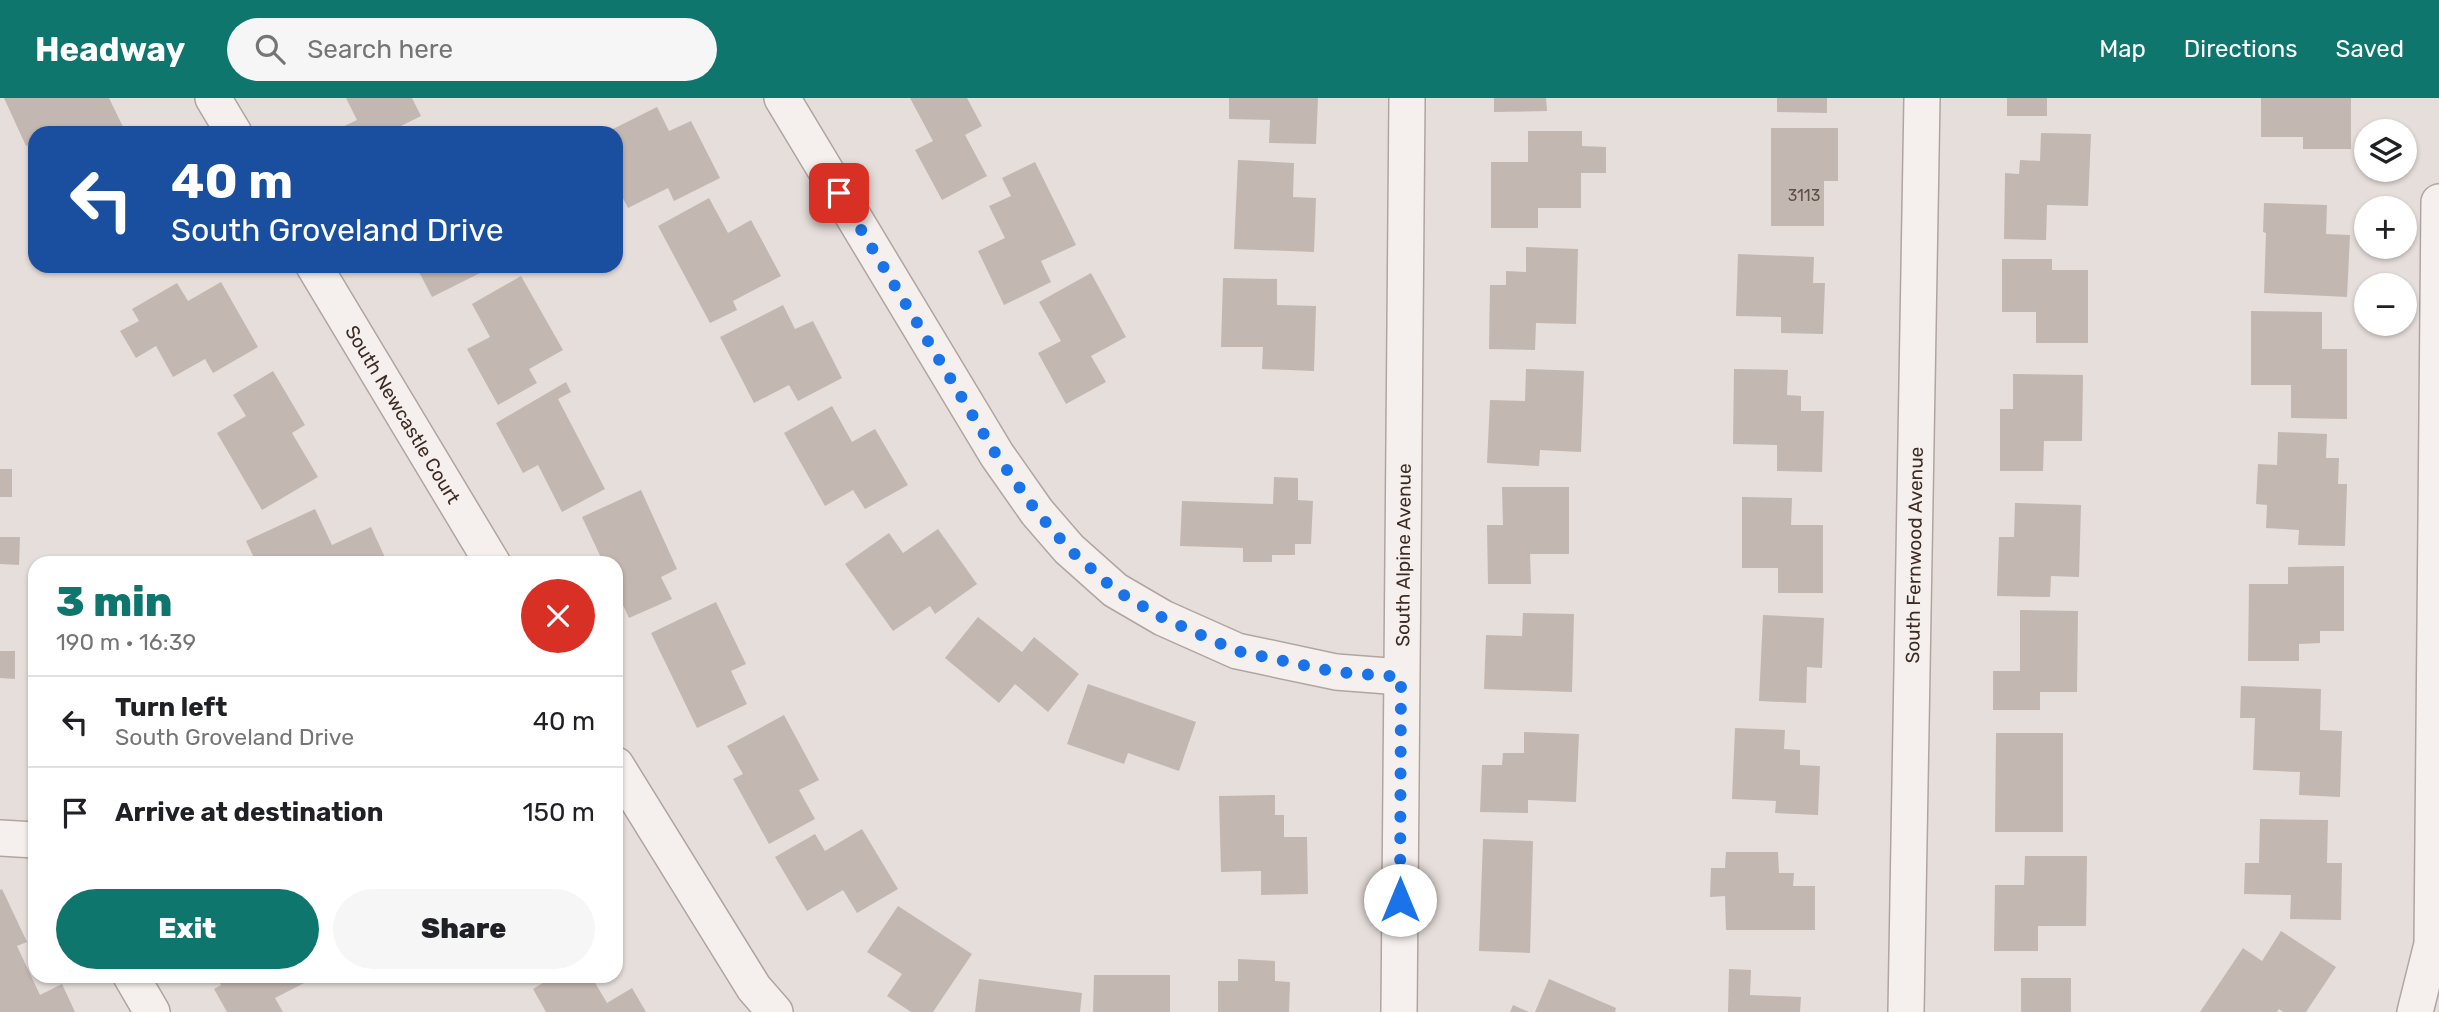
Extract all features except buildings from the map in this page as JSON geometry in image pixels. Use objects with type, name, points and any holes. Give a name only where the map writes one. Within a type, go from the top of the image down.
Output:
[{"type":"street","points":[[213,98],[230,126]]},
{"type":"street","points":[[782,98],[997,456],[1037,512],[1069,549],[1115,590],[1163,618],[1237,651],[1336,672],[1401,677]]},
{"type":"street","name":"South Alpine Avenue","points":[[1399,1012],[1407,98]]},
{"type":"street","name":"South Fernwood Avenue","points":[[1906,1012],[1922,98]]},
{"type":"street","points":[[2415,1012],[2432,944],[2439,202]]},
{"type":"street","name":"South Newcastle Court","points":[[318,273],[488,556]]},
{"type":"street","points":[[623,776],[754,988],[775,1012]]},
{"type":"street","points":[[0,838],[28,840]]},
{"type":"street","points":[[135,983],[152,1012]]},
{"type":"route","points":[[839,193],[997,456],[1037,512],[1069,549],[1115,590],[1163,618],[1237,651],[1336,672],[1401,677],[1400,900]]}]
